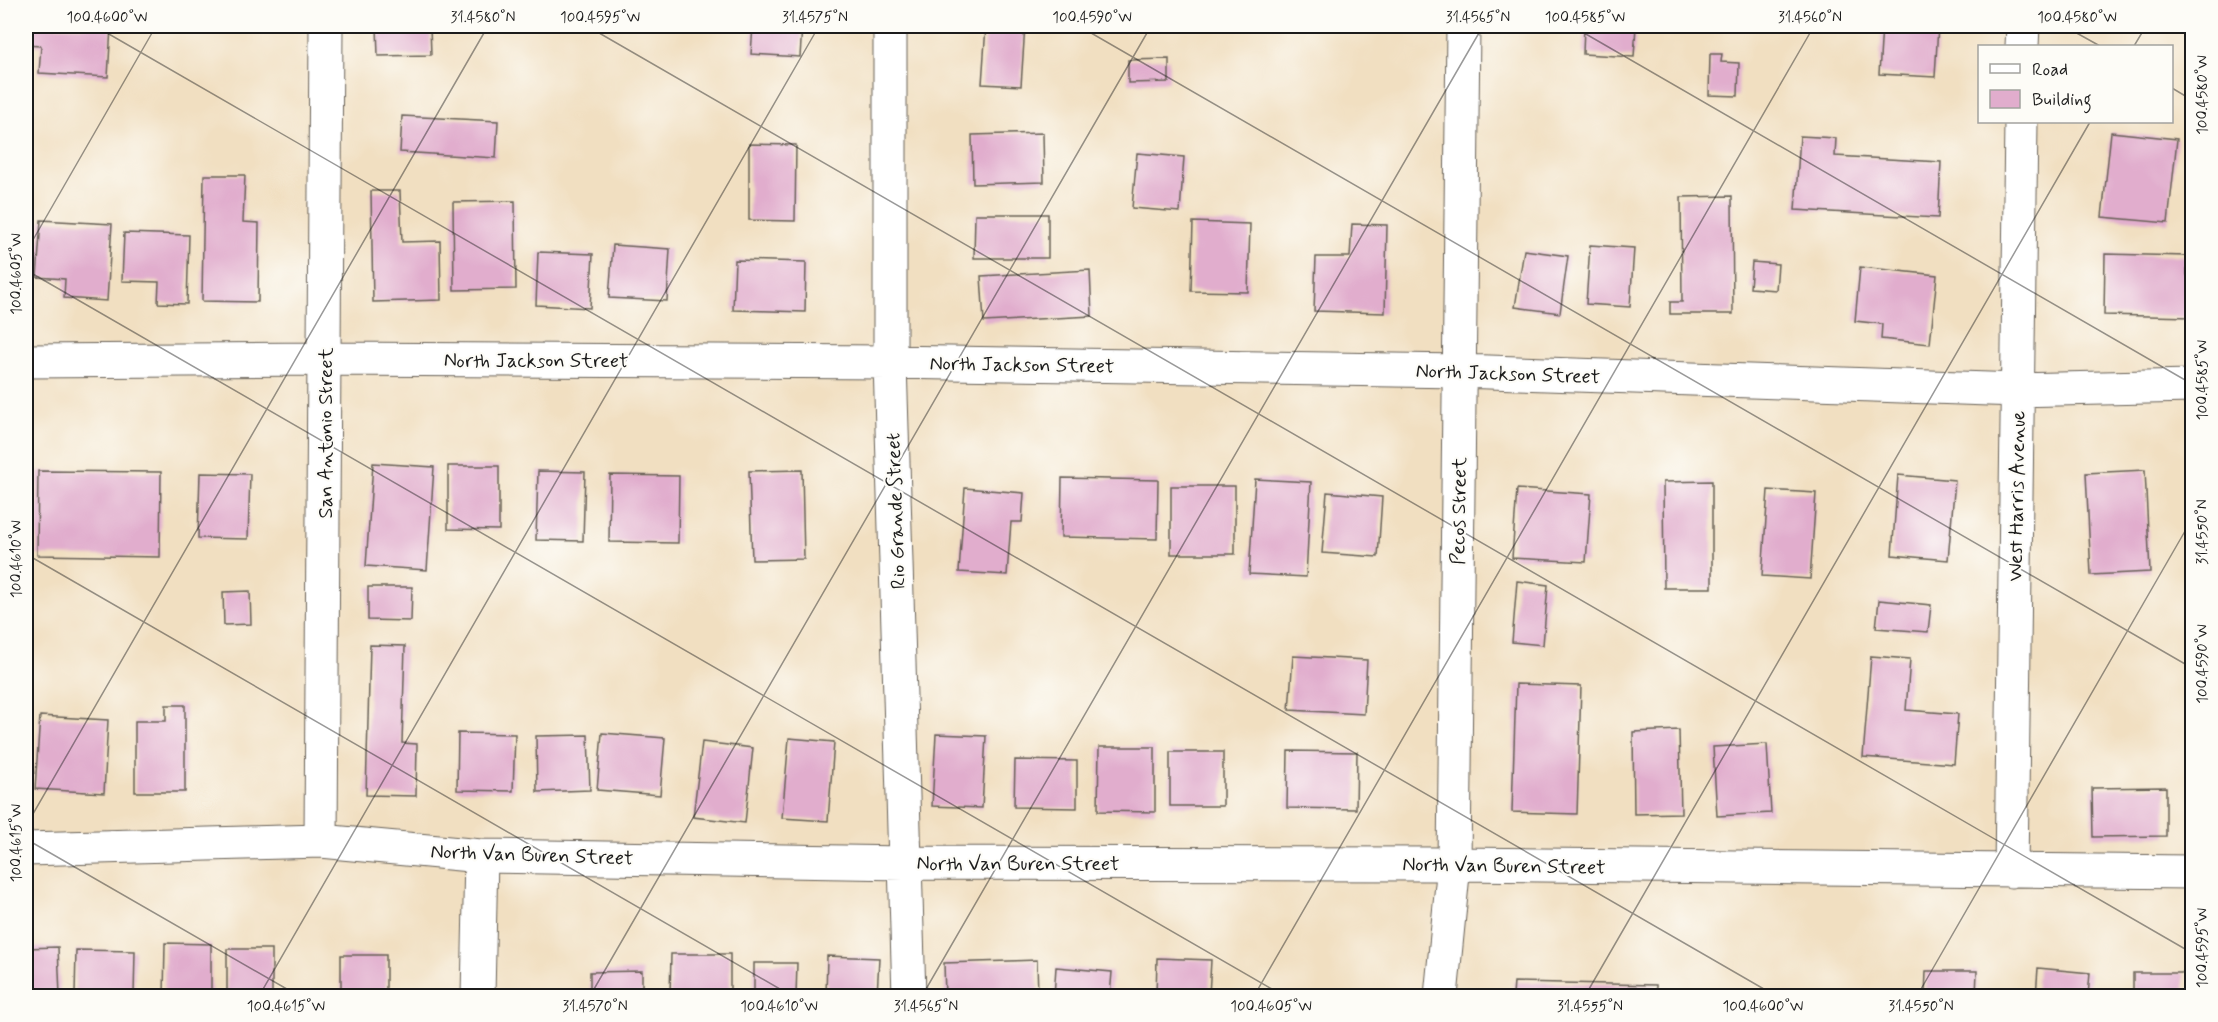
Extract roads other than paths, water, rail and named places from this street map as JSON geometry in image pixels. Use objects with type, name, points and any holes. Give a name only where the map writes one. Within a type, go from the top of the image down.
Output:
[{"type":"street","name":"San Antonio Street","points":[[321,841],[326,26]]},
{"type":"street","name":"Rio Grande Street","points":[[890,26],[890,362],[909,996]]},
{"type":"street","name":"Pecos Street","points":[[1441,996],[1454,864],[1463,26]]},
{"type":"street","points":[[2022,45],[2023,26]]},
{"type":"street","name":"West Harris Avenue","points":[[2011,871],[2021,123]]},
{"type":"street","name":"North Jackson Street","points":[[26,361],[325,359],[890,362],[1460,371],[2018,390],[2193,386]]},
{"type":"street","name":"North Van Buren Street","points":[[26,849],[321,841],[481,856],[904,863],[1454,864],[2193,872]]},
{"type":"street","points":[[478,996],[481,856]]}]
